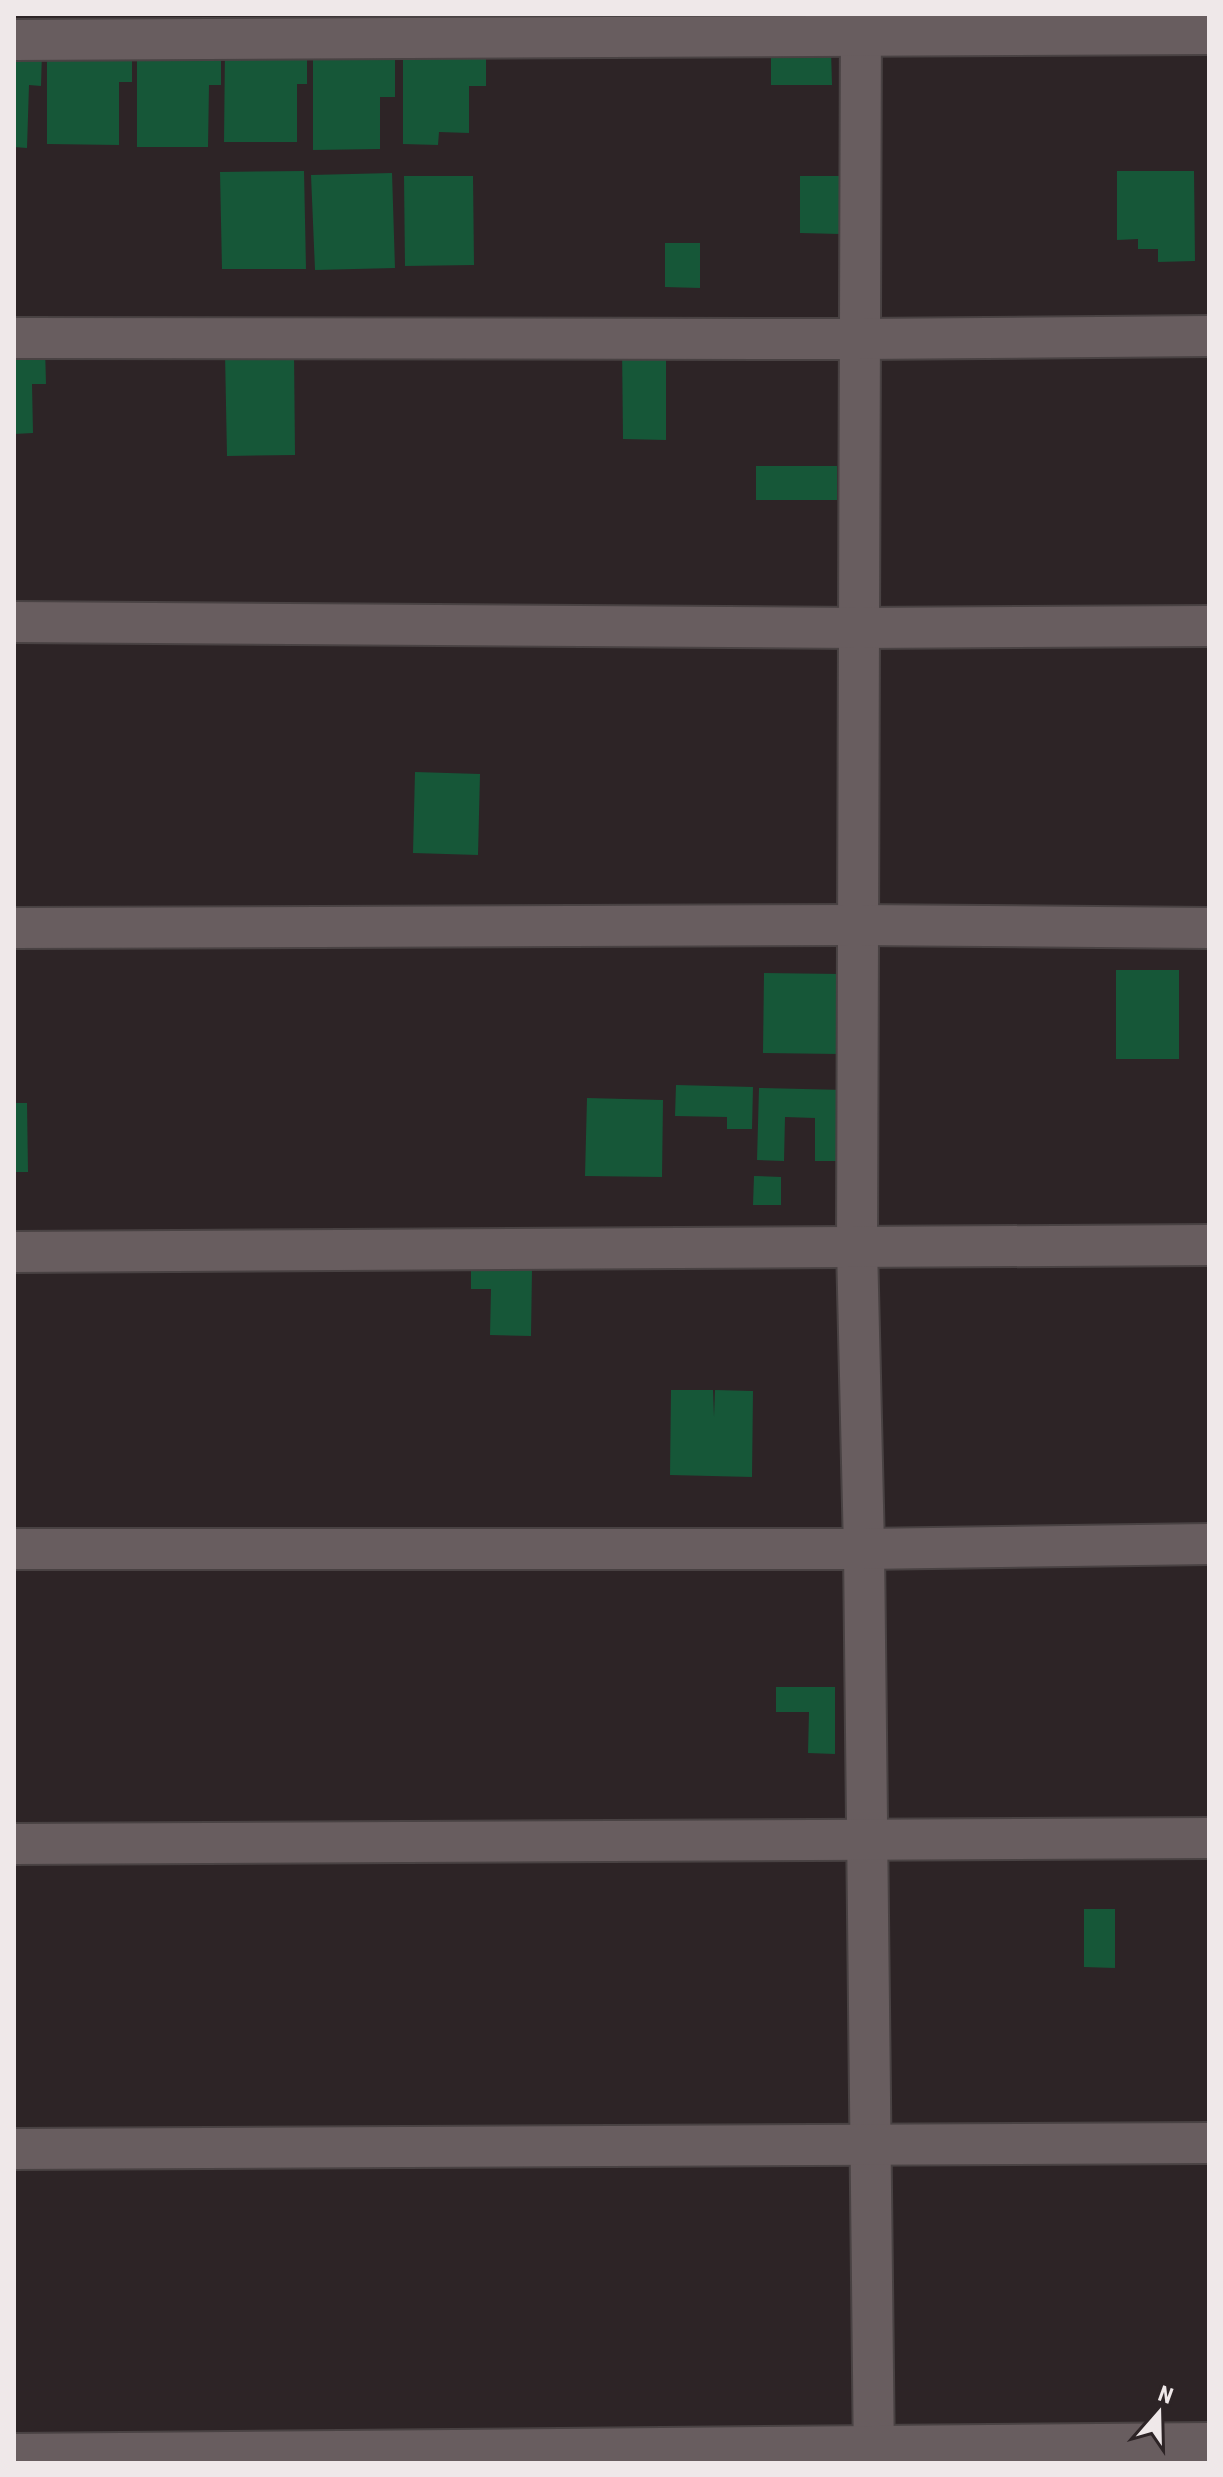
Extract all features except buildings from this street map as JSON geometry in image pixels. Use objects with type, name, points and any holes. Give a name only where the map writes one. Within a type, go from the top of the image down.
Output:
[{"type":"street","points":[[14,40],[861,25],[1209,34]]},
{"type":"street","points":[[861,25],[857,1246],[864,1549],[874,2454]]},
{"type":"street","points":[[14,338],[860,339],[1209,336]]},
{"type":"street","points":[[14,622],[859,628],[1209,626]]},
{"type":"street","points":[[14,928],[858,925],[1209,928]]},
{"type":"street","points":[[14,1252],[1209,1245]]},
{"type":"street","points":[[14,1549],[864,1549],[1209,1544]]},
{"type":"street","points":[[14,1844],[1209,1838]]},
{"type":"street","points":[[14,2149],[1209,2143]]},
{"type":"street","points":[[14,2454],[874,2454],[1209,2443]]}]
